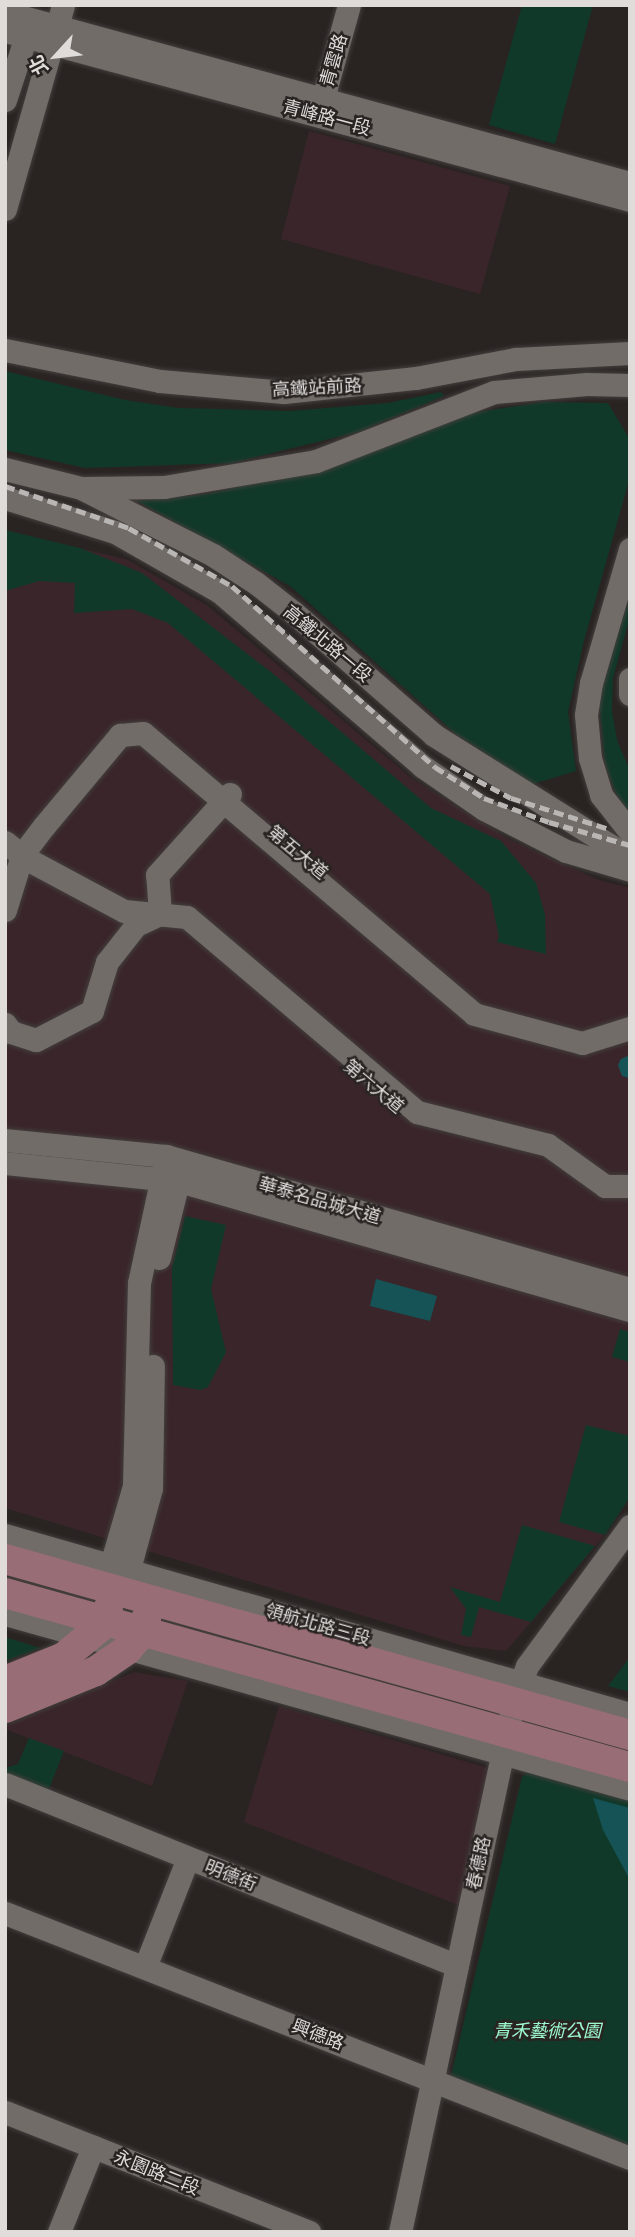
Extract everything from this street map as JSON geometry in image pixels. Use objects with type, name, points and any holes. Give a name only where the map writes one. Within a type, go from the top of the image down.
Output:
[{"type":"main road","name":"領航北路三段","points":[[5,1559],[117,1574],[151,1598],[517,1694],[630,1735]]},
{"type":"main road","points":[[5,1681],[64,1657],[96,1630],[117,1574]]},
{"type":"main road","points":[[5,1593],[96,1630],[134,1642],[503,1743],[630,1767]]},
{"type":"main road","points":[[5,1708],[96,1671],[134,1642],[151,1598]]},
{"type":"street","name":"青雲路","points":[[321,106],[349,5]]},
{"type":"street","name":"青峰路一段","points":[[5,12],[24,23],[58,25],[630,200]]},
{"type":"street","points":[[5,100],[24,23]]},
{"type":"street","points":[[5,209],[58,25]]},
{"type":"street","name":"青峰路一段","points":[[321,106],[630,183]]},
{"type":"street","name":"高鐵站前路","points":[[5,350],[160,381],[284,392],[416,378],[516,359],[630,353]]},
{"type":"street","points":[[81,488],[164,486],[316,461],[494,392],[587,384],[630,385]]},
{"type":"street","name":"高鐵北路一段","points":[[5,469],[81,488],[213,555],[256,583],[435,736],[630,858]]},
{"type":"street","name":"高鐵北路一段","points":[[5,498],[115,532],[220,592],[422,766],[484,809],[566,851],[630,870]]},
{"type":"street","points":[[630,550],[591,682],[586,716],[590,758],[601,795],[630,832]]},
{"type":"street","points":[[630,679],[630,694]]},
{"type":"street","name":"第五大道","points":[[14,849],[117,723],[146,723],[230,801],[474,1014],[582,1043],[630,1028]]},
{"type":"street","points":[[160,919],[158,875],[230,801]]},
{"type":"street","name":"第五大道","points":[[230,801],[475,1001],[548,1016],[583,1029],[630,1019]]},
{"type":"street","points":[[5,874],[14,849]]},
{"type":"street","points":[[5,910],[14,849]]},
{"type":"street","points":[[14,849],[124,911],[160,919]]},
{"type":"street","points":[[5,1024],[11,1032],[36,1040],[92,1011],[107,962],[136,925],[160,919]]},
{"type":"street","points":[[5,1038],[37,1049],[100,1018],[115,967],[143,931],[160,919]]},
{"type":"street","name":"第六大道","points":[[160,919],[181,926],[414,1120],[547,1151],[604,1189]]},
{"type":"street","name":"華泰名品城大道","points":[[5,1140],[172,1169],[630,1289]]},
{"type":"street","name":"華泰名品城大道","points":[[5,1163],[172,1169],[630,1310]]},
{"type":"street","points":[[117,1574],[150,1488],[155,1278],[172,1169]]},
{"type":"street","points":[[604,1189],[630,1186]]},
{"type":"street","points":[[604,1189],[630,1193]]},
{"type":"street","name":"春德路","points":[[400,2232],[503,1743],[517,1694],[527,1666],[630,1526]]},
{"type":"street","name":"領航北路三段","points":[[5,1535],[117,1574],[517,1694],[630,1714]]},
{"type":"street","points":[[5,1614],[96,1630]]},
{"type":"street","points":[[503,1743],[630,1790]]},
{"type":"street","name":"明德街","points":[[5,1784],[457,1966]]},
{"type":"street","points":[[145,1967],[188,1858]]},
{"type":"street","name":"興德路","points":[[5,1913],[433,2078],[630,2158]]},
{"type":"street","name":"永園路二段","points":[[5,2112],[309,2232]]},
{"type":"street","points":[[59,2232],[93,2147]]},
{"type":"shaded area","points":[[309,131],[510,186],[480,294],[281,239]]},
{"type":"shaded area","points":[[5,530],[128,560],[208,606],[411,778],[510,840],[599,880],[630,888],[630,1497],[605,1535],[506,1651],[464,1646],[5,1508]]},
{"type":"shaded area","points":[[134,1672],[188,1681],[152,1786],[5,1729],[5,1726]]},
{"type":"shaded area","points":[[279,1706],[491,1769],[461,1906],[244,1822]]},
{"type":"green space","points":[[522,5],[593,5],[555,144],[489,125]]},
{"type":"green space","points":[[5,371],[125,400],[178,408],[289,411],[388,403],[441,392],[444,396],[358,432],[232,463],[85,468],[5,450]]},
{"type":"green space","points":[[543,402],[608,403],[630,440],[630,477],[584,641],[568,712],[576,771],[533,784],[457,735],[290,586],[137,501],[207,494],[294,474],[465,414]]},
{"type":"green space","points":[[5,530],[80,548],[142,573],[271,672],[431,808],[501,841],[536,883],[545,915],[546,954],[497,942],[499,937],[490,894],[168,623],[132,609],[74,613],[75,583],[39,581],[5,591]]},
{"type":"green space","points":[[630,590],[629,620],[613,678],[612,711],[617,740],[630,771],[630,814],[616,794],[605,764],[599,699]]},
{"type":"green space","points":[[185,1216],[226,1225],[211,1289],[226,1352],[208,1387],[201,1390],[173,1385],[172,1267]]},
{"type":"green space","points":[[620,1329],[630,1332],[630,1362],[612,1357]]},
{"type":"green space","points":[[586,1425],[630,1436],[630,1497],[605,1535],[559,1522]]},
{"type":"green space","points":[[522,1525],[595,1546],[531,1622],[479,1607],[471,1637],[461,1635],[466,1609],[450,1587],[500,1602]]},
{"type":"green space","points":[[5,1637],[40,1648],[5,1661]]},
{"type":"green space","points":[[630,1657],[630,1692],[608,1686]]},
{"type":"green space","points":[[29,1738],[64,1751],[47,1794],[5,1776],[5,1768],[18,1764]]},
{"type":"green space","name":"青禾藝術公園","points":[[531,1770],[630,1797],[630,2153],[450,2080],[522,1777]]},
{"type":"water","points":[[630,1055],[629,1078],[622,1076],[618,1065],[621,1059]]},
{"type":"water","points":[[376,1279],[437,1296],[430,1321],[370,1306]]},
{"type":"water","points":[[593,1798],[630,1808],[630,1880],[603,1830]]},
{"type":"railway","points":[[5,486],[129,528],[232,586],[435,767],[484,798],[549,822],[630,845]]},
{"type":"railway","points":[[451,766],[511,798],[606,828]]}]
